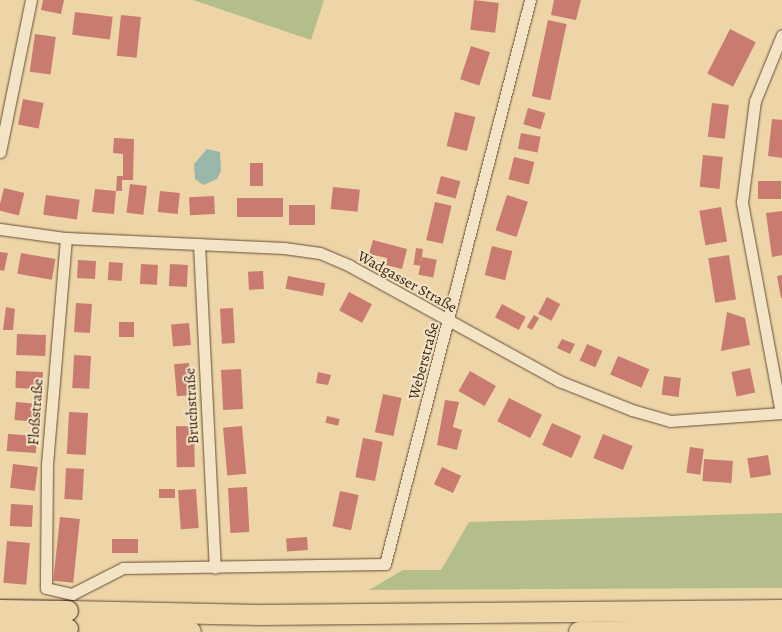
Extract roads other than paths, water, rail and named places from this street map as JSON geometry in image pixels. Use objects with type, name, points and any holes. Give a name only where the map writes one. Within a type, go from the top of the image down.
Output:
[{"type":"highway","points":[[0,610],[68,620],[191,632]]},
{"type":"highway","points":[[0,626],[68,620],[260,616],[782,610]]},
{"type":"highway","points":[[579,632],[782,628]]},
{"type":"street","points":[[0,152],[31,0]]},
{"type":"street","name":"Weberstraße","points":[[214,568],[385,564],[450,323],[530,0]]},
{"type":"street","points":[[781,413],[742,202],[755,101],[782,35]]},
{"type":"street","name":"Wadgasser Straße","points":[[0,229],[66,238],[199,244],[320,254],[350,266],[450,323],[559,381],[670,421],[781,413]]},
{"type":"street","name":"Floßstraße","points":[[66,238],[47,466],[46,588],[72,594],[123,568],[214,568]]},
{"type":"street","name":"Bruchstraße","points":[[199,244],[214,568]]}]
